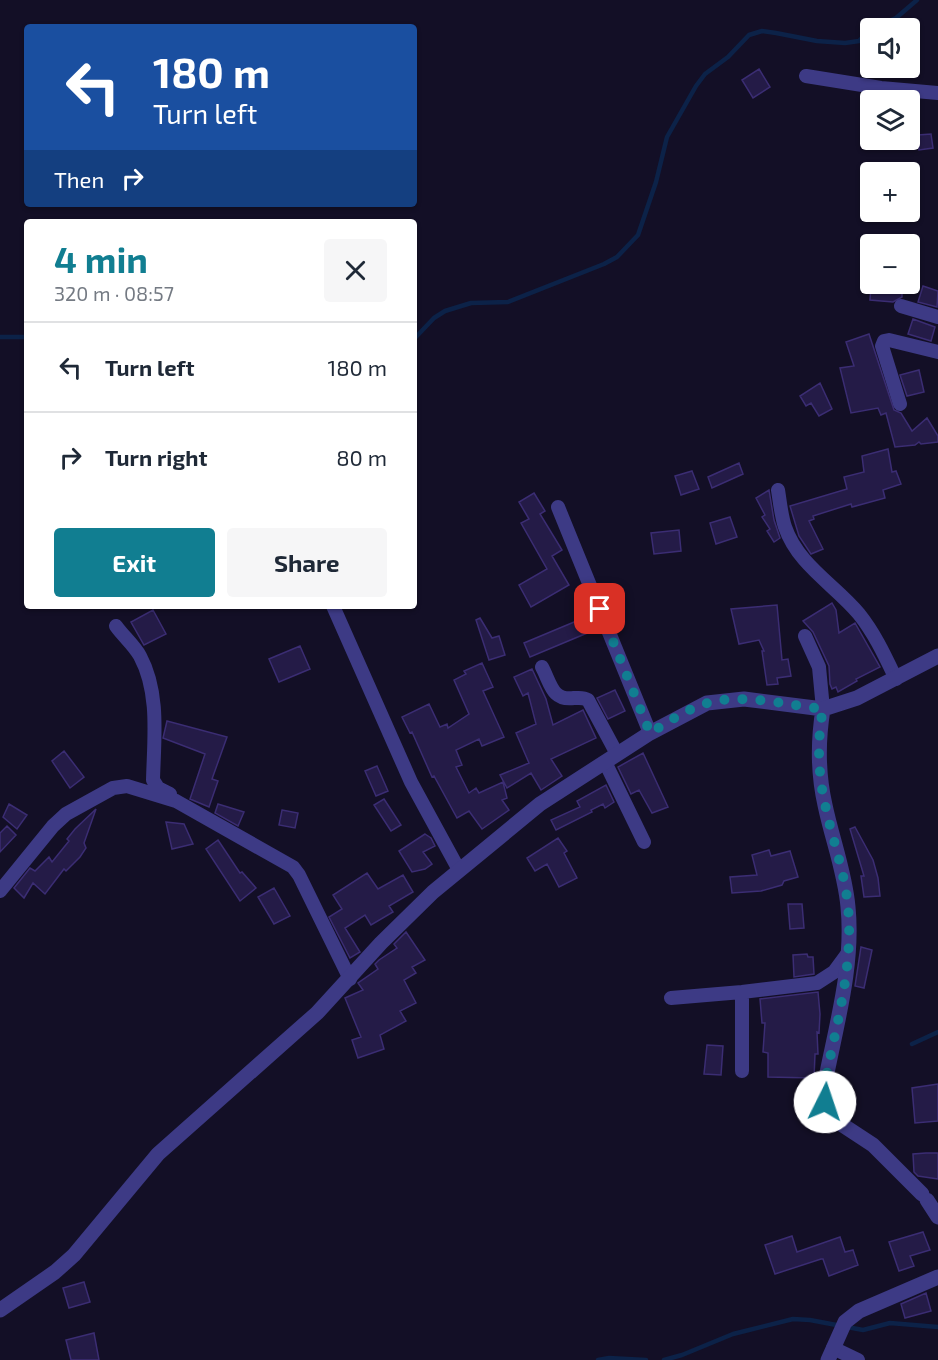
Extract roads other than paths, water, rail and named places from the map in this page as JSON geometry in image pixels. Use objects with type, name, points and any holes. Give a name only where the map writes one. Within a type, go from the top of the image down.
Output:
[{"type":"street","points":[[806,76],[881,88],[938,93]]},
{"type":"street","points":[[901,306],[938,317]]},
{"type":"street","points":[[900,404],[882,346],[884,341],[889,340],[938,352]]},
{"type":"street","points":[[778,490],[784,526],[792,542],[813,570],[858,613],[883,651],[896,679]]},
{"type":"street","points":[[558,507],[650,733]]},
{"type":"street","points":[[334,609],[411,782],[459,870]]},
{"type":"street","points":[[116,626],[139,654],[150,680],[153,699],[153,780],[158,788],[176,797],[176,801]]},
{"type":"street","points":[[805,636],[819,667],[823,709],[819,742],[824,802],[836,841],[848,908],[846,974],[824,1088],[825,1102],[838,1122],[873,1144],[925,1197],[938,1217]]},
{"type":"street","points":[[0,1310],[38,1285],[74,1255],[158,1154],[296,1032],[350,979],[407,917],[459,870],[540,804],[650,733],[696,708],[716,701],[744,699],[823,709],[856,698],[938,656]]},
{"type":"street","points":[[542,667],[557,696],[562,700],[583,697],[588,700],[644,842]]},
{"type":"street","points":[[0,891],[52,826],[66,814],[113,788],[127,786],[176,801],[293,867],[350,979]]},
{"type":"street","points":[[671,998],[817,983],[834,972],[848,953]]},
{"type":"street","points":[[742,992],[742,1071]]},
{"type":"street","points":[[858,1360],[830,1354],[845,1322],[859,1311],[938,1277]]},
{"type":"waterway","points":[[896,18],[917,0]]},
{"type":"waterway","points":[[417,336],[434,318],[445,311],[471,303],[508,302],[617,257],[638,235],[656,182],[667,137],[696,86],[705,74],[728,57],[749,35],[762,31],[817,41],[845,43],[860,40]]},
{"type":"waterway","points":[[0,337],[24,337]]},
{"type":"waterway","points":[[912,1044],[938,1032]]},
{"type":"waterway","points":[[664,1360],[733,1334],[793,1319],[863,1330],[890,1323],[938,1327]]},
{"type":"waterway","points":[[598,1360],[609,1358],[646,1360]]}]
